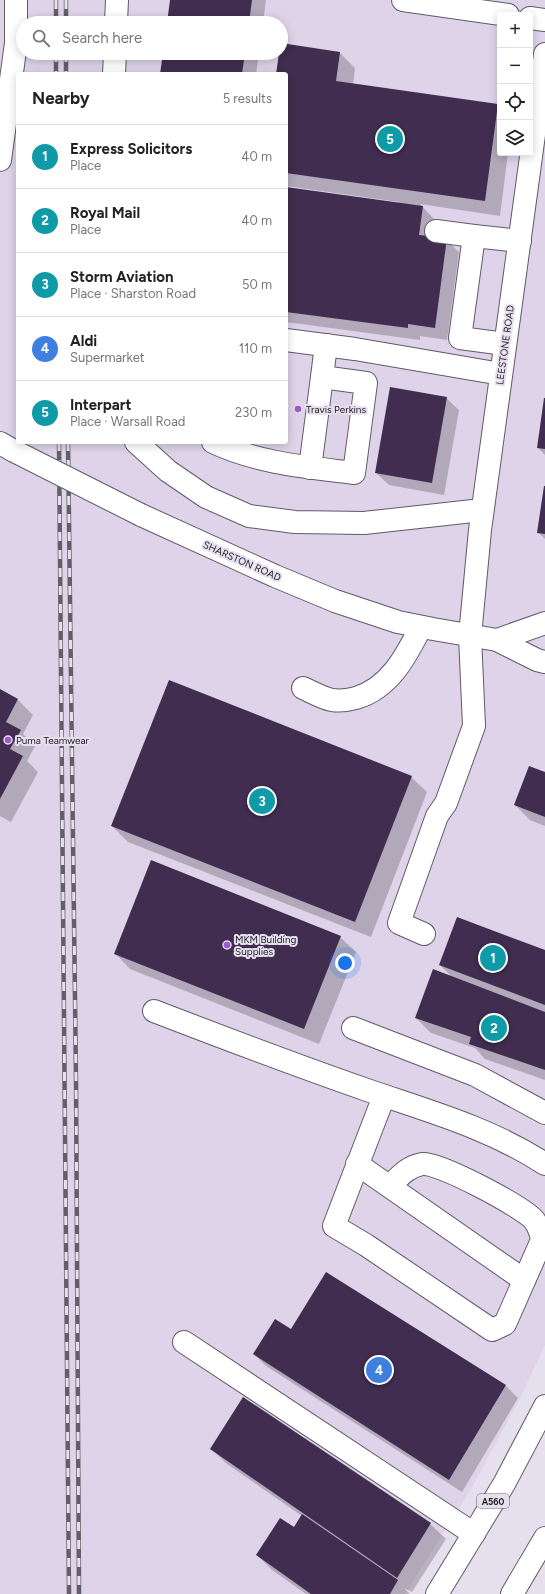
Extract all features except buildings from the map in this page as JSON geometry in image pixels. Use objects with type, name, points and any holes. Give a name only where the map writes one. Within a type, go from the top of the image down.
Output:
[{"type":"main road","points":[[0,160],[16,42],[16,0]]},
{"type":"main road","points":[[116,16],[117,0]]},
{"type":"main road","points":[[403,0],[497,13]]},
{"type":"main road","points":[[533,18],[545,20]]},
{"type":"main road","name":"LEESTONE ROAD","points":[[424,934],[400,923],[437,816],[446,803],[474,726],[470,636],[482,510],[545,54]]},
{"type":"main road","points":[[114,72],[115,60]]},
{"type":"main road","points":[[436,231],[520,241]]},
{"type":"main road","points":[[474,236],[460,338],[505,344]]},
{"type":"main road","points":[[288,340],[326,345],[501,374]]},
{"type":"main road","points":[[310,468],[326,345]]},
{"type":"main road","points":[[218,444],[246,455],[283,464],[354,473],[366,383],[322,377]]},
{"type":"main road","points":[[138,444],[168,471],[206,497],[249,516],[295,522],[364,523],[482,510]]},
{"type":"main road","name":"SHARSTON ROAD","points":[[7,447],[141,515],[275,576],[335,601],[398,622],[497,640],[537,660],[545,662]]},
{"type":"main road","name":"SHARSTON ROAD","points":[[497,640],[545,623]]},
{"type":"main road","points":[[303,688],[332,700],[348,700],[365,696],[382,685],[392,675],[408,651],[421,627]]},
{"type":"main road","points":[[154,1011],[292,1064],[472,1125],[530,1154],[545,1164]]},
{"type":"main road","points":[[353,1028],[475,1075],[545,1113]]},
{"type":"main road","points":[[384,1096],[334,1226],[366,1245],[492,1330],[505,1324],[542,1240],[540,1230],[534,1220],[522,1210],[492,1192],[439,1168],[424,1163],[406,1170],[390,1186]]},
{"type":"main road","points":[[357,1164],[524,1280]]},
{"type":"main road","points":[[184,1342],[474,1534]]},
{"type":"main road","name":"A560","points":[[437,1594],[504,1484],[545,1406]]},
{"type":"main road","points":[[512,1594],[545,1538]]},
{"type":"shaded area","points":[[0,0],[545,0],[545,1345],[520,1398],[471,1489],[405,1594],[0,1594]]},
{"type":"railway","points":[[56,0],[56,16]]},
{"type":"railway","points":[[66,0],[66,16]]},
{"type":"railway","points":[[56,60],[56,72]]},
{"type":"railway","points":[[66,60],[66,72]]},
{"type":"railway","points":[[59,444],[69,1594]]},
{"type":"railway","points":[[68,444],[76,1078],[79,1594]]},
{"type":"place","name":"Interpart","points":[[390,139]]},
{"type":"place","name":"Travis Perkins","points":[[298,409]]},
{"type":"place","name":"Puma Teamwear","points":[[8,740]]},
{"type":"place","name":"Storm Aviation","points":[[262,801]]},
{"type":"place","name":"MKM Building Supplies","points":[[227,945]]},
{"type":"place","name":"Express Solicitors","points":[[493,958]]},
{"type":"place","name":"Royal Mail","points":[[494,1028]]},
{"type":"place","name":"Aldi","points":[[379,1370]]}]
